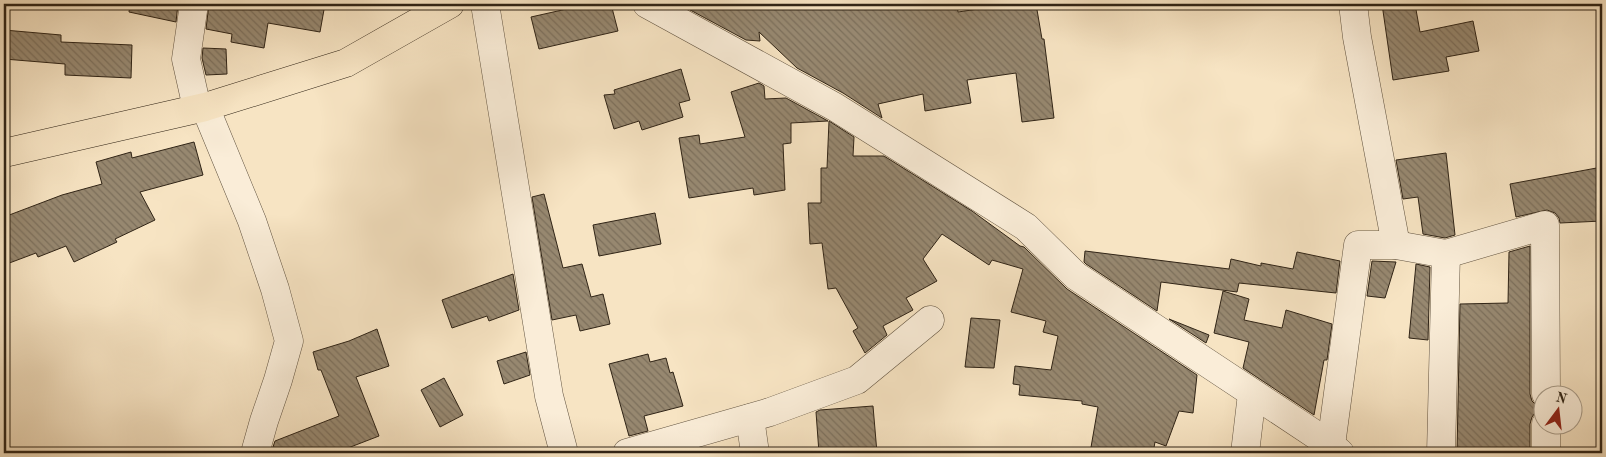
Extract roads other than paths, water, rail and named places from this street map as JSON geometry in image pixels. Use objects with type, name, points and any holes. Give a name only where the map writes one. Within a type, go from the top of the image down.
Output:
[{"type":"main road","points":[[4,153],[201,107],[346,63],[450,4]]},
{"type":"street","points":[[194,4],[186,59],[201,107],[252,221],[275,289],[289,341],[255,453]]},
{"type":"street","points":[[485,4],[548,396],[564,453]]},
{"type":"street","points":[[647,4],[836,107],[1026,227],[1076,276],[1335,449],[1358,245],[1396,245],[1446,254],[1545,225],[1546,384]]},
{"type":"street","points":[[1352,4],[1396,245]]},
{"type":"street","points":[[1441,453],[1446,254]]},
{"type":"street","points":[[627,453],[750,418],[857,380],[930,320]]},
{"type":"street","points":[[1245,453],[1252,394]]},
{"type":"street","points":[[750,418],[755,453]]},
{"type":"street","points":[[1546,434],[1546,453]]}]
